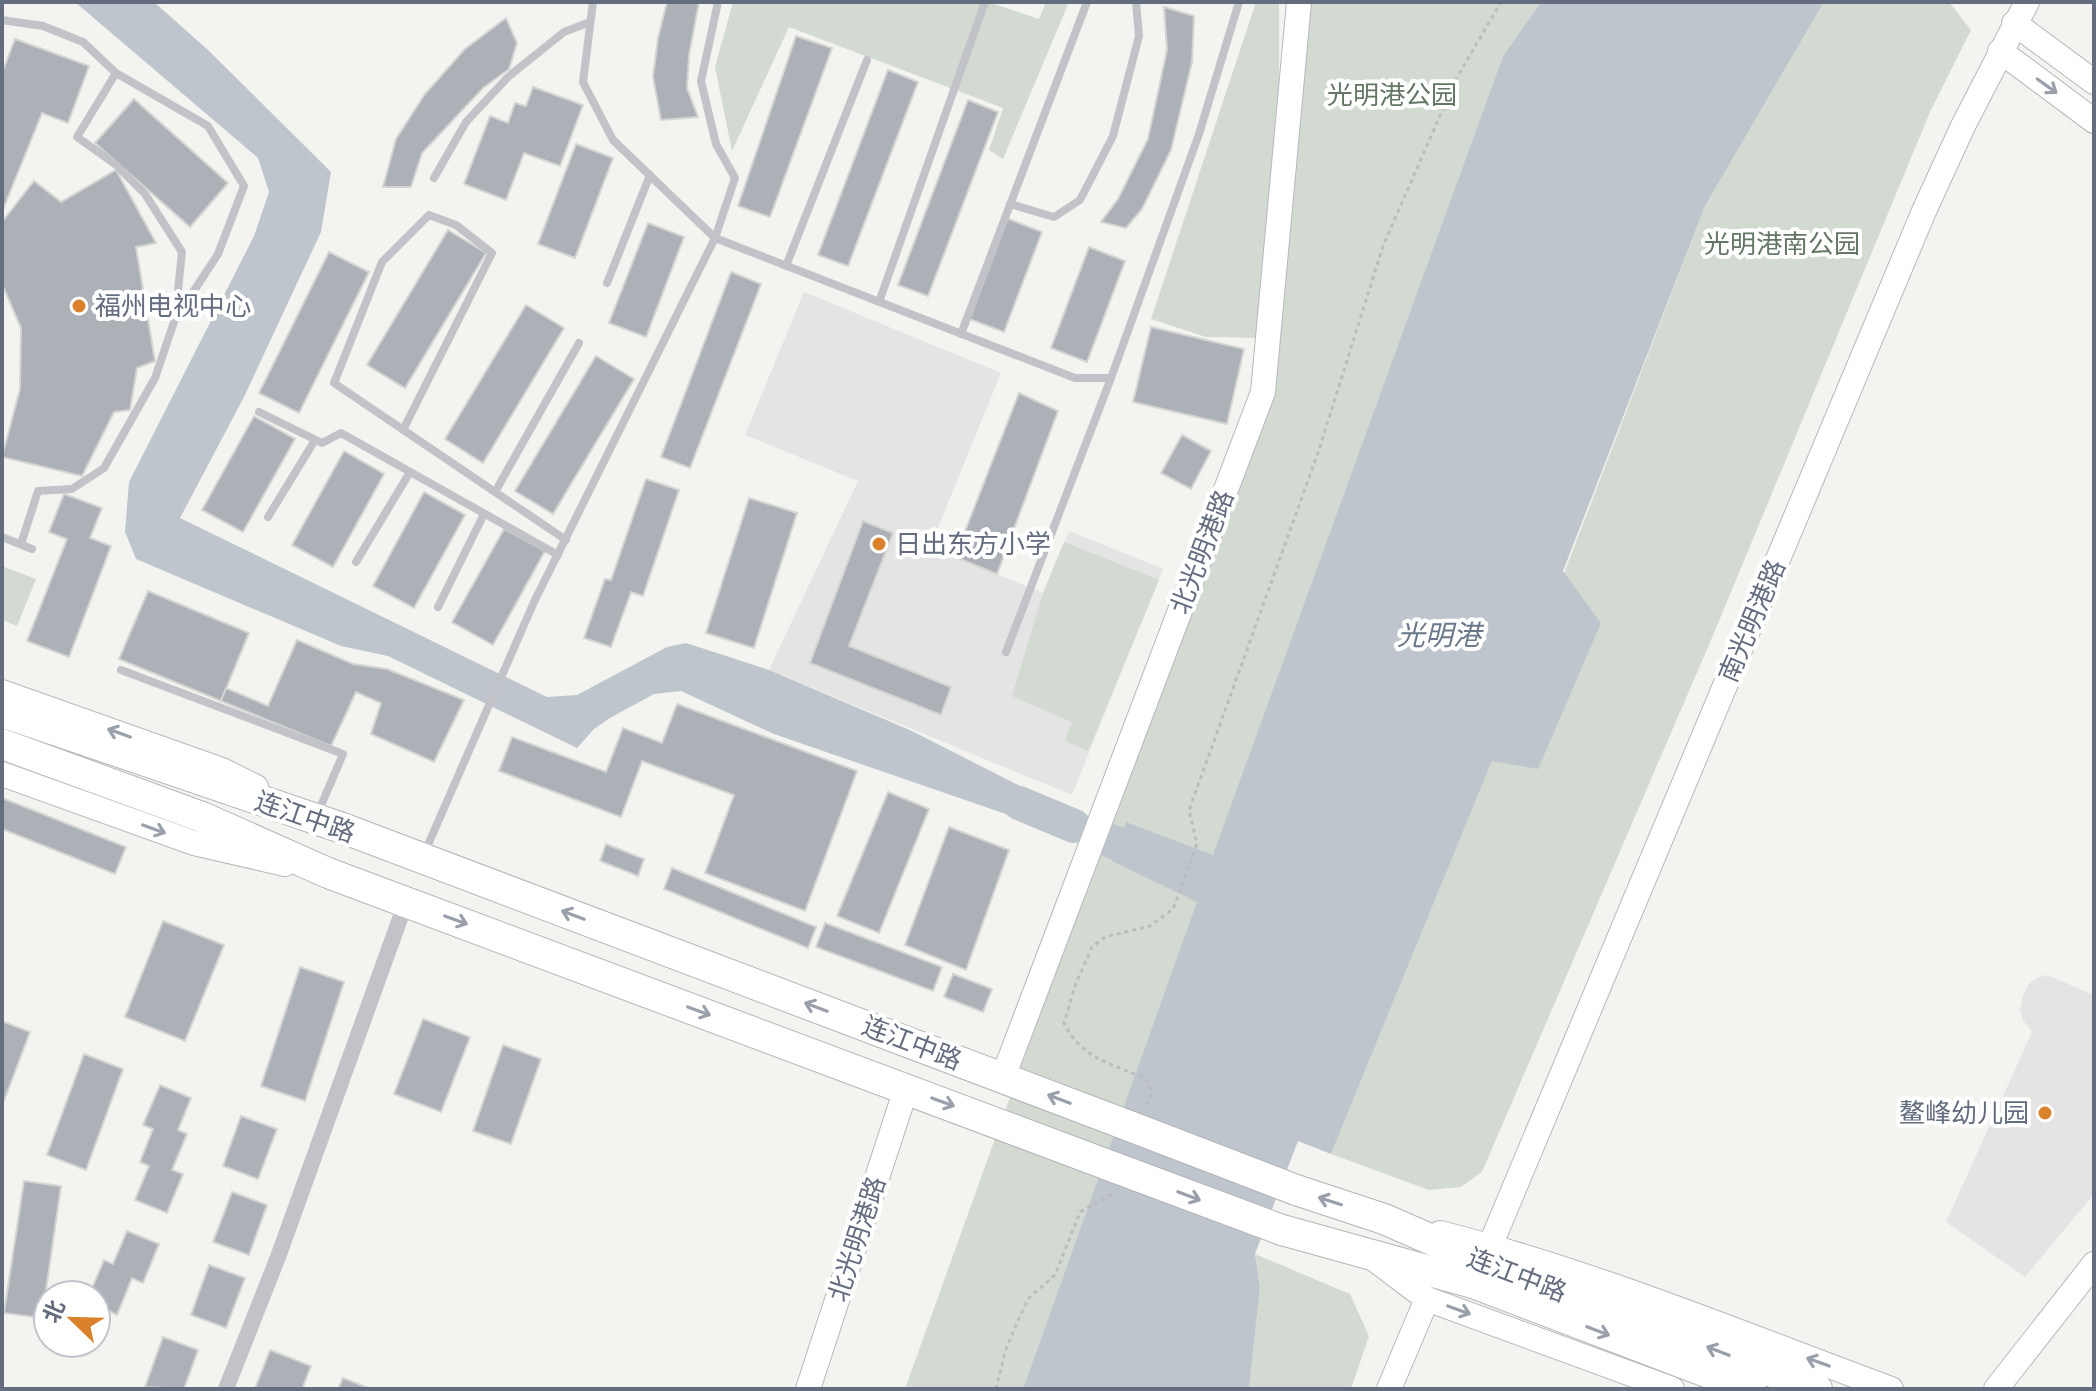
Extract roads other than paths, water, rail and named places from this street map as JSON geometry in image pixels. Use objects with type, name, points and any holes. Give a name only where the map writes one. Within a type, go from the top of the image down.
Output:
[{"type":"highway","name":"连江中路","points":[[2,712],[345,829],[1003,1077],[1139,1117],[1296,1190],[1384,1219],[1751,1389]]},
{"type":"highway","name":"连江中路","points":[[2,744],[202,817],[328,873],[906,1089],[1114,1181],[1369,1255],[1481,1263],[1817,1389]]},
{"type":"street","name":"北光明港路","points":[[1003,1077],[1263,392],[1299,2]]},
{"type":"street","name":"南光明港路","points":[[1481,1263],[1924,211],[2020,12]]},
{"type":"street","points":[[2020,12],[2094,82]]},
{"type":"street","points":[[2000,51],[2094,121]]},
{"type":"street","points":[[2,692],[222,770],[345,829]]},
{"type":"street","points":[[2,774],[194,843],[328,873]]},
{"type":"street","points":[[226,1389],[278,1257],[406,902]]},
{"type":"street","name":"北光明港路","points":[[808,1389],[906,1089]]},
{"type":"street","points":[[1369,1255],[1427,1299],[1672,1389]]},
{"type":"street","points":[[1481,1263],[1608,1285],[1891,1389]]},
{"type":"street","points":[[1996,1389],[2094,1264]]},
{"type":"street","points":[[1389,1389],[1427,1299]]},
{"type":"lane","points":[[593,2],[583,82],[613,140],[715,238],[1075,378],[1111,378]]},
{"type":"lane","points":[[422,858],[482,717],[558,555],[715,238],[735,178],[716,144],[701,81],[718,2]]},
{"type":"lane","points":[[879,302],[985,2]]},
{"type":"lane","points":[[961,334],[1087,2]]},
{"type":"lane","points":[[1010,204],[1054,217],[1080,200],[1113,136],[1139,36],[1136,2]]},
{"type":"lane","points":[[1006,652],[1111,378],[1199,134],[1239,2]]},
{"type":"lane","points":[[2,20],[43,26],[83,42],[116,73],[208,126],[244,186],[218,254],[175,319]]},
{"type":"lane","points":[[434,178],[466,122],[508,77],[564,32],[590,22]]},
{"type":"lane","points":[[786,266],[867,60]]},
{"type":"lane","points":[[21,544],[38,491],[72,489],[104,468],[155,378],[175,319],[182,252],[145,194],[115,164],[77,137],[116,73]]},
{"type":"lane","points":[[607,283],[650,175]]},
{"type":"lane","points":[[403,430],[492,253],[456,225],[429,215],[382,262],[334,383],[403,430],[566,540]]},
{"type":"lane","points":[[495,492],[579,343]]},
{"type":"lane","points":[[259,412],[322,443],[341,433],[558,555]]},
{"type":"lane","points":[[268,517],[315,440]]},
{"type":"lane","points":[[356,562],[410,472]]},
{"type":"lane","points":[[438,607],[484,514]]},
{"type":"lane","points":[[2,537],[32,549]]},
{"type":"lane","points":[[121,670],[343,754],[317,816]]},
{"type":"water","points":[[75,2],[154,2],[207,49],[331,172],[321,232],[244,397],[180,518],[547,697],[577,695],[667,647],[686,643],[769,670],[912,731],[1055,804],[1061,821],[1046,828],[774,734],[681,691],[654,694],[610,718],[594,729],[577,748],[388,656],[341,646],[136,559],[125,532],[129,482],[254,236],[269,192],[258,158]]},
{"type":"water","name":"光明港","points":[[1541,2],[1824,2],[1705,206],[1563,571],[1601,623],[1538,769],[1492,761],[1331,1154],[1298,1141],[1255,1254],[1260,1287],[1249,1389],[1023,1389],[1197,902],[1112,861],[1126,822],[1213,855],[1503,56]]},
{"type":"waterway","points":[[1019,803],[1074,826]]},
{"type":"waterway","points":[[1111,841],[1162,863]]},
{"type":"place","name":"福州电视中心","points":[[79,306]]},
{"type":"place","name":"日出东方小学","points":[[879,544]]},
{"type":"place","name":"鳌峰幼儿园","points":[[2045,1113]]},
{"type":"park label","name":"光明港公园","points":[[1392,95]]},
{"type":"park label","name":"光明港南公园","points":[[1782,244]]}]
